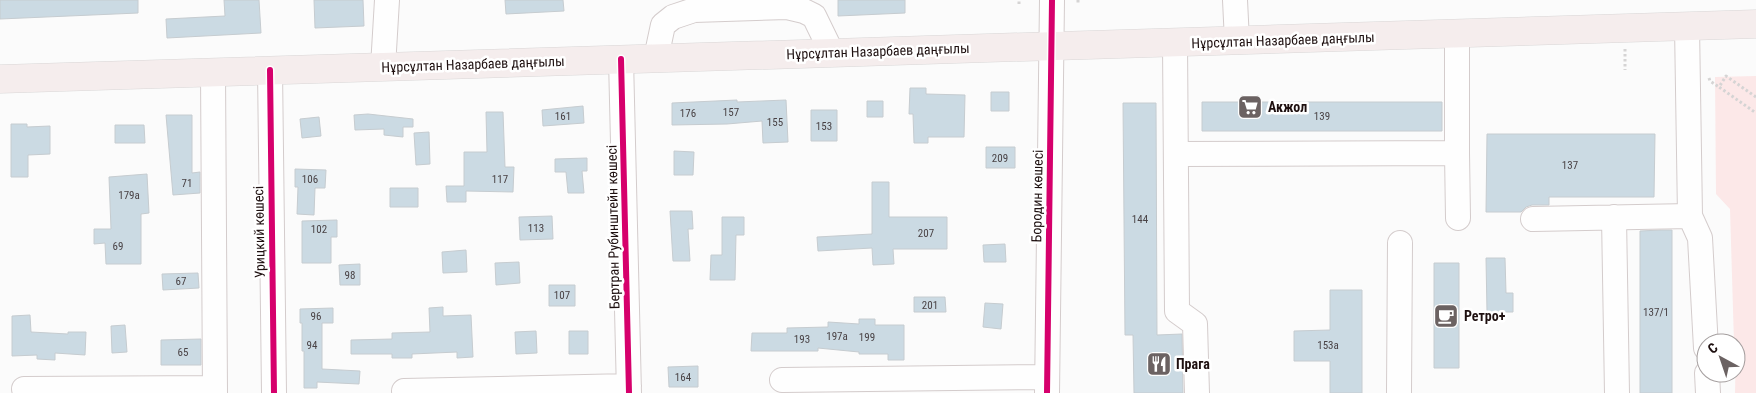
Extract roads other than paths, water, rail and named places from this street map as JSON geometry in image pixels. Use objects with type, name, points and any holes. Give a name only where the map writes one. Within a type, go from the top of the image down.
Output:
[{"type":"main road","name":"Нұрсұлтан Назарбаев даңғылы","points":[[0,79],[1756,24]]},
{"type":"street","points":[[383,67],[387,0]]},
{"type":"street","name":"Бородин көшесі","points":[[1047,385],[1052,0]]},
{"type":"street","points":[[1235,0],[1237,41]]},
{"type":"street","points":[[656,58],[663,25],[673,17],[694,10],[787,7],[804,10],[814,16],[832,53]]},
{"type":"street","points":[[1687,26],[1690,216],[1700,238],[1705,333]]},
{"type":"street","points":[[1457,34],[1458,218]]},
{"type":"street","points":[[1175,43],[1177,311],[1195,324],[1203,392]]},
{"type":"street","name":"Бертран Рубинштейн көшесі","points":[[621,60],[629,390]]},
{"type":"street","name":"Урицкий көшесі","points":[[270,70],[274,393]]},
{"type":"street","points":[[24,389],[215,391],[213,72]]},
{"type":"street","points":[[1176,154],[1457,153]]},
{"type":"street","points":[[1533,219],[1690,216]]},
{"type":"street","points":[[1614,217],[1616,393]]},
{"type":"street","points":[[1399,393],[1400,243]]},
{"type":"street","points":[[782,380],[1047,385]]},
{"type":"street","points":[[404,391],[629,390]]},
{"type":"place","name":"Акжол","points":[[1250,107]]},
{"type":"place","name":"Ретро+","points":[[1446,316]]},
{"type":"place","name":"Прага","points":[[1159,364]]}]
